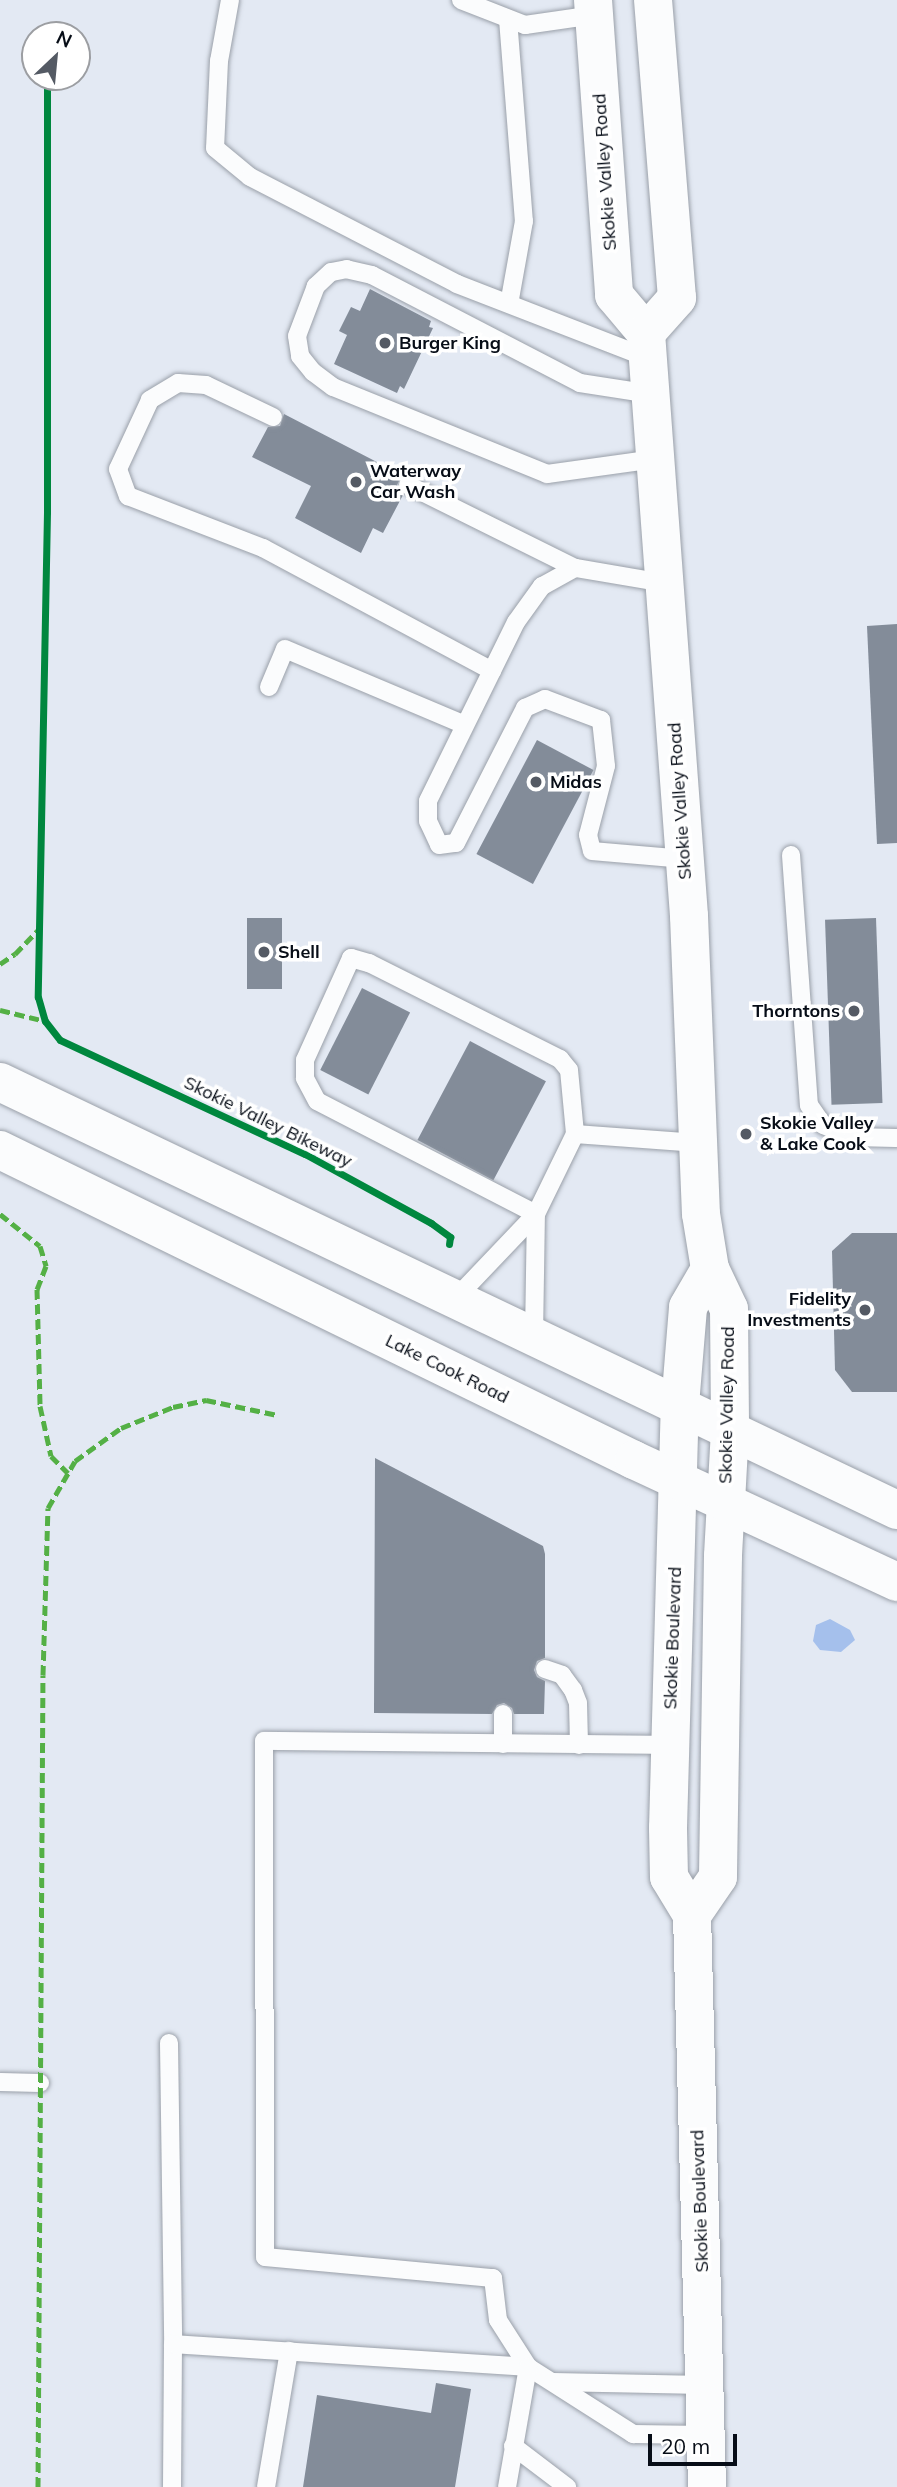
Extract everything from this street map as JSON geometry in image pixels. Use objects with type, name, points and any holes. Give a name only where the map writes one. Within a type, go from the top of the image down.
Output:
[{"type":"main road","points":[[648,362],[677,298],[653,0]]},
{"type":"main road","name":"Skokie Valley Road","points":[[594,7],[614,295],[648,362],[685,859],[701,1214],[710,1269],[729,1309],[730,1430],[725,1503]]},
{"type":"main road","points":[[0,1082],[897,1510]]},
{"type":"main road","name":"Lake Cook Road","points":[[0,1150],[725,1503],[897,1582]]},
{"type":"main road","points":[[679,1480],[680,1405],[688,1307],[710,1269]]},
{"type":"main road","name":"Skokie Boulevard","points":[[679,1480],[669,1745],[669,1877],[692,1915],[707,2487]]},
{"type":"main road","points":[[692,1915],[718,1877],[725,1503]]},
{"type":"lane","points":[[229,0],[219,61],[215,148],[250,177],[457,284],[648,362]]},
{"type":"lane","points":[[461,0],[525,25],[594,7]]},
{"type":"lane","points":[[508,19],[524,221],[509,304]]},
{"type":"lane","points":[[648,362],[580,383],[372,275],[347,270],[331,272],[316,286],[297,336],[300,356],[313,372],[333,387],[547,474],[655,459]]},
{"type":"lane","points":[[273,417],[206,385],[178,383],[150,400],[118,469],[128,496],[263,548],[492,671]]},
{"type":"lane","points":[[408,485],[575,568],[664,583]]},
{"type":"lane","points":[[575,568],[542,586],[516,622],[428,801],[428,821],[439,845],[456,843],[525,708],[545,699],[601,720],[607,766],[588,835],[592,850],[685,859]]},
{"type":"lane","points":[[269,687],[285,649],[465,725]]},
{"type":"lane","points":[[791,855],[809,1105],[823,1125],[853,1137],[897,1138]]},
{"type":"lane","points":[[455,1299],[536,1214],[575,1134],[569,1070],[560,1059],[369,963],[351,958],[305,1060],[305,1079],[317,1101],[536,1214]]},
{"type":"lane","points":[[575,1134],[698,1143]]},
{"type":"lane","points":[[534,1337],[536,1214]]},
{"type":"lane","points":[[545,1669],[562,1675],[573,1690],[578,1703],[579,1745]]},
{"type":"lane","points":[[503,1714],[503,1744]]},
{"type":"lane","points":[[669,1745],[264,1741],[265,2257],[493,2278],[498,2320],[528,2367],[633,2434],[705,2435]]},
{"type":"lane","points":[[169,2043],[172,2487]]},
{"type":"lane","points":[[0,2082],[40,2082]]},
{"type":"lane","points":[[173,2344],[528,2367]]},
{"type":"lane","points":[[266,2487],[289,2351]]},
{"type":"lane","points":[[507,2487],[528,2367]]},
{"type":"lane","points":[[552,2382],[704,2385]]},
{"type":"lane","points":[[513,2446],[567,2487]]},
{"type":"water","points":[[830,1619],[850,1630],[855,1640],[841,1652],[820,1650],[813,1641],[816,1625]]},
{"type":"building","name":"Burger King","points":[[370,289],[431,321],[429,327],[433,328],[404,389],[400,386],[397,393],[334,364],[347,335],[339,331],[351,307],[360,311]]},
{"type":"building","name":"Waterway Car Wash","points":[[284,414],[402,475],[397,485],[403,495],[383,533],[373,528],[361,553],[295,518],[311,486],[252,457],[268,427],[280,426]]},
{"type":"building","points":[[897,624],[897,843],[877,844],[867,626]]},
{"type":"building","points":[[537,740],[594,770],[533,884],[476,854]]},
{"type":"building","name":"Shell","points":[[247,918],[282,918],[282,989],[247,989]]},
{"type":"building","name":"Thorntons","points":[[876,918],[882,1103],[831,1105],[825,920]]},
{"type":"building","name":"Shell","points":[[362,988],[410,1013],[368,1094],[320,1070]]},
{"type":"building","points":[[470,1041],[546,1081],[493,1180],[417,1140]]},
{"type":"building","name":"Fidelity Investments","points":[[852,1233],[897,1233],[897,1392],[852,1392],[835,1370],[832,1251]]},
{"type":"building","points":[[375,1458],[543,1546],[545,1658],[537,1661],[534,1670],[537,1677],[545,1681],[544,1714],[514,1714],[512,1708],[504,1703],[497,1705],[492,1714],[374,1713]]},
{"type":"building","points":[[436,2383],[471,2389],[455,2487],[303,2487],[317,2395],[431,2413]]},
{"type":"marked path","points":[[0,964],[15,954],[39,929]]},
{"type":"marked path","points":[[0,1010],[45,1021]]},
{"type":"marked path","points":[[0,1214],[40,1246],[46,1266],[37,1289],[40,1406],[51,1456],[68,1473]]},
{"type":"marked path","points":[[38,2487],[43,1675],[48,1508],[75,1461],[121,1428],[173,1407],[206,1400],[277,1415]]},
{"type":"cycle path","name":"Skokie Valley Bikeway","points":[[47,91],[47,512],[38,997],[45,1021],[60,1040],[305,1154],[431,1223],[450,1237],[449,1244]]},
{"type":"place","name":"Burger King","points":[[385,343]]},
{"type":"place","name":"Waterway Car Wash","points":[[356,482]]},
{"type":"place","name":"Midas","points":[[536,782]]},
{"type":"place","name":"Shell","points":[[264,952]]},
{"type":"place","name":"Thorntons","points":[[854,1011]]},
{"type":"place","name":"Skokie Valley & Lake Cook","points":[[746,1134]]},
{"type":"place","name":"Fidelity Investments","points":[[865,1310]]}]
